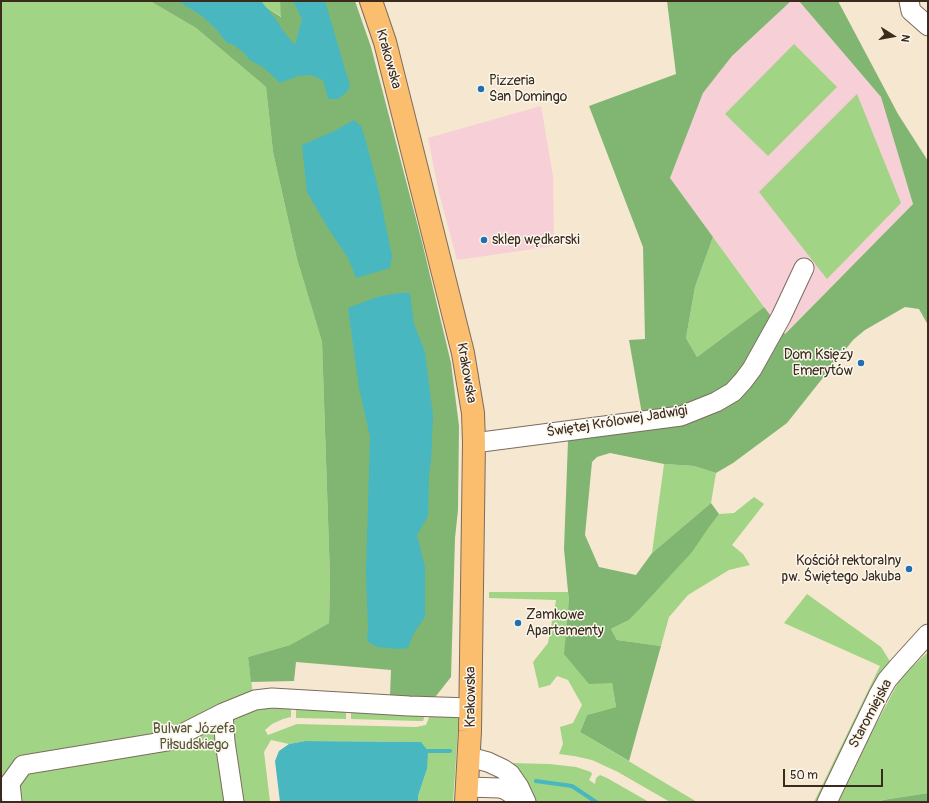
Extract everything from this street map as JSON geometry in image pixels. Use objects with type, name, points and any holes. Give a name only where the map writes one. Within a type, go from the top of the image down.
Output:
[{"type":"main road","name":"Krakowska","points":[[371,1],[387,50],[463,353],[473,413],[474,443],[471,708],[466,794]]},
{"type":"street","points":[[909,1],[911,11],[928,26]]},
{"type":"street","name":"Świętej Królowej Jadwigi","points":[[474,443],[681,416],[716,402],[733,392],[752,369],[781,317],[804,268]]},
{"type":"street","name":"Staromiejska","points":[[827,802],[887,680],[928,634]]},
{"type":"street","points":[[12,802],[10,783],[23,765],[168,741],[223,713],[255,700],[272,698],[471,708]]},
{"type":"street","points":[[223,713],[225,742],[234,802]]},
{"type":"street","points":[[469,757],[498,766],[510,774],[519,787],[526,802]]},
{"type":"street","points":[[466,794],[500,788],[506,790],[521,802]]},
{"type":"shaded area","points":[[791,1],[799,1],[881,97],[913,204],[784,334],[670,178],[703,93],[732,56]]},
{"type":"shaded area","points":[[541,106],[553,176],[554,246],[457,260],[439,193],[428,138]]},
{"type":"green space","name":"Bulwar Józefa Piłsudskiego","points":[[1,1],[150,1],[196,28],[266,87],[273,152],[297,259],[322,342],[330,578],[329,623],[290,645],[248,657],[255,710],[262,708],[291,708],[291,717],[272,724],[265,730],[268,735],[297,724],[416,727],[426,725],[430,715],[459,715],[453,802],[418,802],[418,796],[427,769],[421,742],[305,741],[289,744],[271,740],[264,752],[270,802],[1,802]]},
{"type":"green space","points":[[150,1],[257,1],[281,17],[280,1],[355,1],[371,47],[422,242],[451,363],[459,426],[458,510],[455,538],[451,677],[436,696],[425,702],[390,696],[391,670],[296,662],[294,681],[251,682],[248,657],[290,645],[329,623],[330,578],[322,342],[297,259],[273,152],[266,87],[196,28]]},
{"type":"green space","points":[[257,1],[280,1],[282,17],[264,6]]},
{"type":"green space","points":[[667,1],[791,1],[732,56],[703,93],[670,178],[713,237],[695,287],[686,338],[697,357],[764,307],[785,334],[913,204],[881,97],[799,1],[838,1],[898,114],[928,161],[928,325],[919,309],[905,307],[865,330],[853,340],[787,423],[733,463],[716,473],[694,466],[664,464],[610,453],[597,457],[592,462],[585,535],[599,567],[636,575],[652,553],[711,503],[719,514],[692,552],[646,602],[629,620],[611,629],[617,640],[661,646],[629,761],[580,732],[587,715],[616,707],[612,683],[589,684],[564,654],[569,602],[564,549],[568,441],[643,420],[629,340],[645,339],[643,247],[589,106],[676,74]]},
{"type":"green space","points":[[794,44],[837,87],[768,156],[725,114]]},
{"type":"green space","points":[[857,94],[901,203],[827,279],[759,192]]},
{"type":"green space","points":[[713,237],[764,307],[697,357],[686,338],[695,287]]},
{"type":"green space","points":[[664,464],[694,466],[716,473],[711,503],[652,553]]},
{"type":"green space","points":[[754,497],[764,504],[732,545],[743,554],[750,565],[729,570],[688,595],[669,617],[661,646],[617,640],[611,629],[629,620],[719,514],[734,513]]},
{"type":"green space","points":[[489,592],[568,592],[569,602],[612,683],[616,707],[587,715],[580,732],[697,802],[670,802],[618,772],[592,760],[559,754],[563,744],[560,727],[573,723],[582,705],[568,680],[557,676],[550,685],[539,688],[533,662],[548,643],[556,600],[489,598]]},
{"type":"green space","points":[[807,594],[881,647],[891,663],[821,802],[814,802],[880,666],[784,623]]},
{"type":"green space","points":[[928,652],[928,793],[883,800],[881,802],[838,802],[899,681]]},
{"type":"green space","points":[[296,708],[346,711],[346,719],[296,718]]},
{"type":"green space","points":[[351,711],[423,716],[424,718],[423,721],[351,719]]},
{"type":"green space","points":[[510,763],[550,764],[576,767],[591,772],[592,774],[589,780],[595,784],[596,778],[600,775],[649,802],[533,802]]},
{"type":"green space","points":[[928,793],[928,802],[881,802],[883,800]]},
{"type":"water","points":[[178,1],[261,1],[295,45],[302,19],[293,1],[325,1],[350,86],[347,92],[338,99],[328,99],[323,80],[311,75],[298,76],[280,83],[264,68],[250,60],[243,52],[232,44],[227,43],[216,29],[201,15]]},
{"type":"water","points":[[354,120],[361,126],[366,141],[379,192],[392,256],[390,268],[356,278],[348,258],[307,192],[302,145],[336,130]]},
{"type":"water","points":[[399,293],[410,293],[414,324],[425,352],[433,416],[428,516],[417,535],[425,567],[425,617],[414,633],[408,648],[396,649],[377,647],[367,641],[366,572],[370,437],[359,388],[348,308],[377,297]]},
{"type":"water","points":[[305,741],[421,742],[428,751],[427,769],[418,796],[418,802],[280,802],[275,761],[279,751],[289,744]]},
{"type":"waterway","points":[[428,751],[450,751]]},
{"type":"waterway","points":[[536,781],[572,786],[596,802]]},
{"type":"place","name":"Pizzeria San Domingo","points":[[481,89]]},
{"type":"place","name":"sklep wędkarski","points":[[484,240]]},
{"type":"place","name":"Dom Księży Emerytów","points":[[861,363]]},
{"type":"place","name":"Kościół rektoralny pw. Świętego Jakuba","points":[[909,569]]},
{"type":"place","name":"Zamkowe Apartamenty","points":[[518,623]]}]
